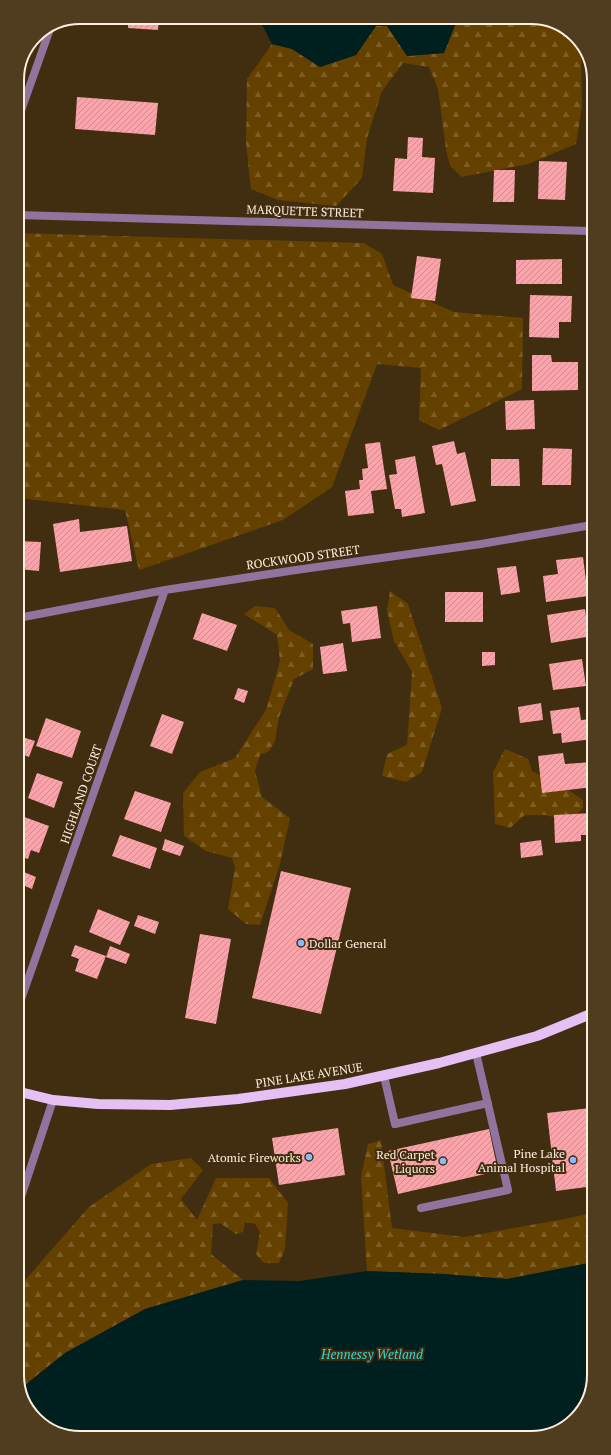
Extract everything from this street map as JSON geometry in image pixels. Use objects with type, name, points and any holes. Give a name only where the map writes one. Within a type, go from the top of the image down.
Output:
[{"type":"main road","name":"PINE LAKE AVENUE","points":[[24,1093],[53,1100],[98,1104],[170,1105],[238,1099],[345,1084],[439,1063],[537,1036],[587,1015]]},
{"type":"street","points":[[24,93],[48,35]]},
{"type":"street","name":"MARQUETTE STREET","points":[[24,215],[587,231]]},
{"type":"street","name":"ROCKWOOD STREET","points":[[24,617],[165,590],[481,544],[587,526]]},
{"type":"street","name":"HIGHLAND COURT","points":[[24,991],[165,590]]},
{"type":"street","points":[[421,1208],[508,1190],[476,1053]]},
{"type":"street","points":[[384,1076],[395,1124],[488,1103]]},
{"type":"street","points":[[24,1188],[53,1100]]},
{"type":"green space","points":[[455,24],[534,24],[549,27],[565,36],[573,43],[581,55],[582,107],[576,144],[528,164],[462,177],[450,166],[446,149],[438,89],[429,67],[403,63],[382,91],[367,138],[362,178],[336,206],[278,200],[251,189],[246,143],[247,79],[272,44],[292,49],[320,67],[356,55],[376,26],[387,25],[407,56],[444,53]]},
{"type":"green space","points":[[24,233],[364,243],[382,254],[393,285],[454,312],[523,318],[522,389],[439,430],[419,420],[421,368],[377,364],[332,487],[283,520],[139,570],[125,510],[24,499]]},
{"type":"green space","points":[[390,591],[408,604],[442,708],[422,772],[406,782],[382,776],[387,754],[407,745],[412,672],[394,641],[387,610]]},
{"type":"green space","points":[[255,606],[275,608],[289,630],[313,644],[313,669],[294,679],[279,717],[275,741],[269,751],[260,755],[255,771],[262,797],[290,818],[280,864],[260,925],[246,924],[228,909],[235,867],[232,858],[206,851],[184,836],[183,793],[200,772],[235,758],[266,710],[280,661],[277,635],[244,614]]},
{"type":"green space","points":[[505,749],[528,759],[532,771],[561,785],[583,800],[583,808],[570,821],[545,815],[525,815],[510,828],[495,824],[493,772]]},
{"type":"green space","points":[[381,1140],[392,1228],[464,1237],[587,1214],[587,1263],[507,1279],[444,1274],[367,1271],[361,1176],[368,1144]]},
{"type":"green space","points":[[191,1158],[203,1170],[181,1199],[197,1220],[216,1178],[269,1178],[288,1203],[285,1249],[279,1263],[264,1263],[256,1254],[260,1232],[255,1224],[245,1222],[243,1232],[236,1234],[220,1223],[213,1224],[211,1254],[243,1280],[145,1309],[65,1353],[25,1385],[24,1281],[89,1207],[151,1164]]},
{"type":"water","points":[[262,24],[456,24],[444,53],[407,56],[387,26],[376,26],[356,55],[320,67],[292,49],[272,44]]},
{"type":"water","name":"Hennessy Wetland","points":[[587,1263],[587,1382],[581,1400],[573,1412],[559,1423],[542,1430],[77,1431],[62,1428],[46,1419],[33,1406],[25,1386],[65,1353],[145,1309],[243,1280],[300,1281],[367,1271],[444,1274],[507,1279]]},
{"type":"building","points":[[128,24],[158,24],[158,30],[128,28]]},
{"type":"building","points":[[77,97],[158,103],[155,135],[75,129]]},
{"type":"building","points":[[408,137],[423,138],[422,157],[435,158],[433,193],[393,191],[395,158],[407,159]]},
{"type":"building","points":[[539,161],[567,162],[565,200],[538,199]]},
{"type":"building","points":[[494,170],[515,170],[514,202],[493,202]]},
{"type":"building","points":[[417,256],[441,259],[435,301],[411,298]]},
{"type":"building","points":[[562,259],[562,284],[516,284],[516,260]]},
{"type":"building","points":[[530,295],[572,296],[571,322],[559,322],[559,338],[529,337]]},
{"type":"building","points":[[532,355],[551,355],[552,362],[578,362],[578,390],[532,391]]},
{"type":"building","points":[[534,400],[535,429],[506,430],[505,401]]},
{"type":"building","points":[[454,441],[457,454],[465,452],[476,501],[451,506],[442,464],[436,465],[432,446]]},
{"type":"building","points":[[380,442],[387,489],[371,491],[374,513],[348,516],[345,491],[360,489],[359,480],[363,480],[362,469],[368,468],[365,444]]},
{"type":"building","points":[[543,448],[572,449],[571,485],[542,485]]},
{"type":"building","points":[[415,456],[425,513],[402,517],[401,509],[395,509],[389,475],[397,474],[395,460]]},
{"type":"building","points":[[491,459],[519,459],[520,486],[491,486]]},
{"type":"building","points":[[79,519],[80,532],[127,526],[132,561],[60,572],[53,524]]},
{"type":"building","points":[[24,541],[41,542],[39,571],[24,570]]},
{"type":"building","points":[[583,557],[587,596],[546,602],[543,576],[558,574],[556,560]]},
{"type":"building","points":[[516,566],[520,592],[501,595],[497,568]]},
{"type":"building","points":[[445,592],[483,592],[483,622],[445,622]]},
{"type":"building","points":[[377,606],[381,638],[352,642],[350,623],[343,624],[341,611]]},
{"type":"building","points":[[585,609],[587,617],[587,637],[551,643],[547,615]]},
{"type":"building","points":[[202,613],[237,625],[227,651],[193,639]]},
{"type":"building","points":[[343,643],[347,671],[323,674],[320,647]]},
{"type":"building","points":[[482,652],[495,652],[495,665],[482,666]]},
{"type":"building","points":[[582,659],[586,686],[553,690],[549,664]]},
{"type":"building","points":[[238,688],[248,691],[244,703],[234,699]]},
{"type":"building","points":[[541,703],[543,720],[520,723],[518,707]]},
{"type":"building","points":[[579,707],[581,720],[587,719],[587,740],[562,743],[561,733],[553,734],[550,711]]},
{"type":"building","points":[[162,714],[184,722],[172,754],[150,746]]},
{"type":"building","points":[[46,718],[81,731],[72,758],[36,746]]},
{"type":"building","points":[[24,738],[35,741],[29,757],[24,755]]},
{"type":"building","points":[[563,753],[565,764],[587,762],[587,788],[542,793],[538,756]]},
{"type":"building","points":[[37,773],[63,782],[54,808],[28,798]]},
{"type":"building","points":[[135,791],[171,803],[161,832],[124,819]]},
{"type":"building","points":[[587,813],[587,835],[581,835],[581,841],[555,843],[554,815]]},
{"type":"building","points":[[24,817],[49,826],[39,853],[31,850],[28,859],[24,858]]},
{"type":"building","points":[[120,835],[157,848],[150,869],[112,856]]},
{"type":"building","points":[[165,839],[184,846],[180,856],[162,850]]},
{"type":"building","points":[[541,840],[543,855],[521,858],[520,843]]},
{"type":"building","name":"Dollar General","points":[[281,871],[351,888],[321,1014],[252,998]]},
{"type":"building","points":[[24,872],[36,877],[32,889],[25,886],[24,889]]},
{"type":"building","points":[[98,909],[130,922],[120,945],[89,932]]},
{"type":"building","points":[[138,915],[159,922],[155,934],[134,926]]},
{"type":"building","points":[[200,934],[231,939],[216,1024],[185,1018]]},
{"type":"building","points":[[75,945],[106,956],[97,979],[75,971],[79,959],[71,956]]},
{"type":"building","points":[[110,946],[130,954],[126,964],[106,957]]},
{"type":"building","name":"Pine Lake Animal Hospital","points":[[587,1108],[587,1187],[556,1191],[547,1113]]},
{"type":"building","name":"Atomic Fireworks","points":[[338,1128],[345,1175],[279,1185],[272,1138]]},
{"type":"building","name":"Red Carpet Liquors","points":[[489,1129],[498,1171],[398,1194],[388,1151]]},
{"type":"place","name":"Dollar General","points":[[301,943]]},
{"type":"place","name":"Atomic Fireworks","points":[[309,1157]]},
{"type":"place","name":"Pine Lake Animal Hospital","points":[[573,1160]]},
{"type":"place","name":"Red Carpet Liquors","points":[[443,1161]]}]
